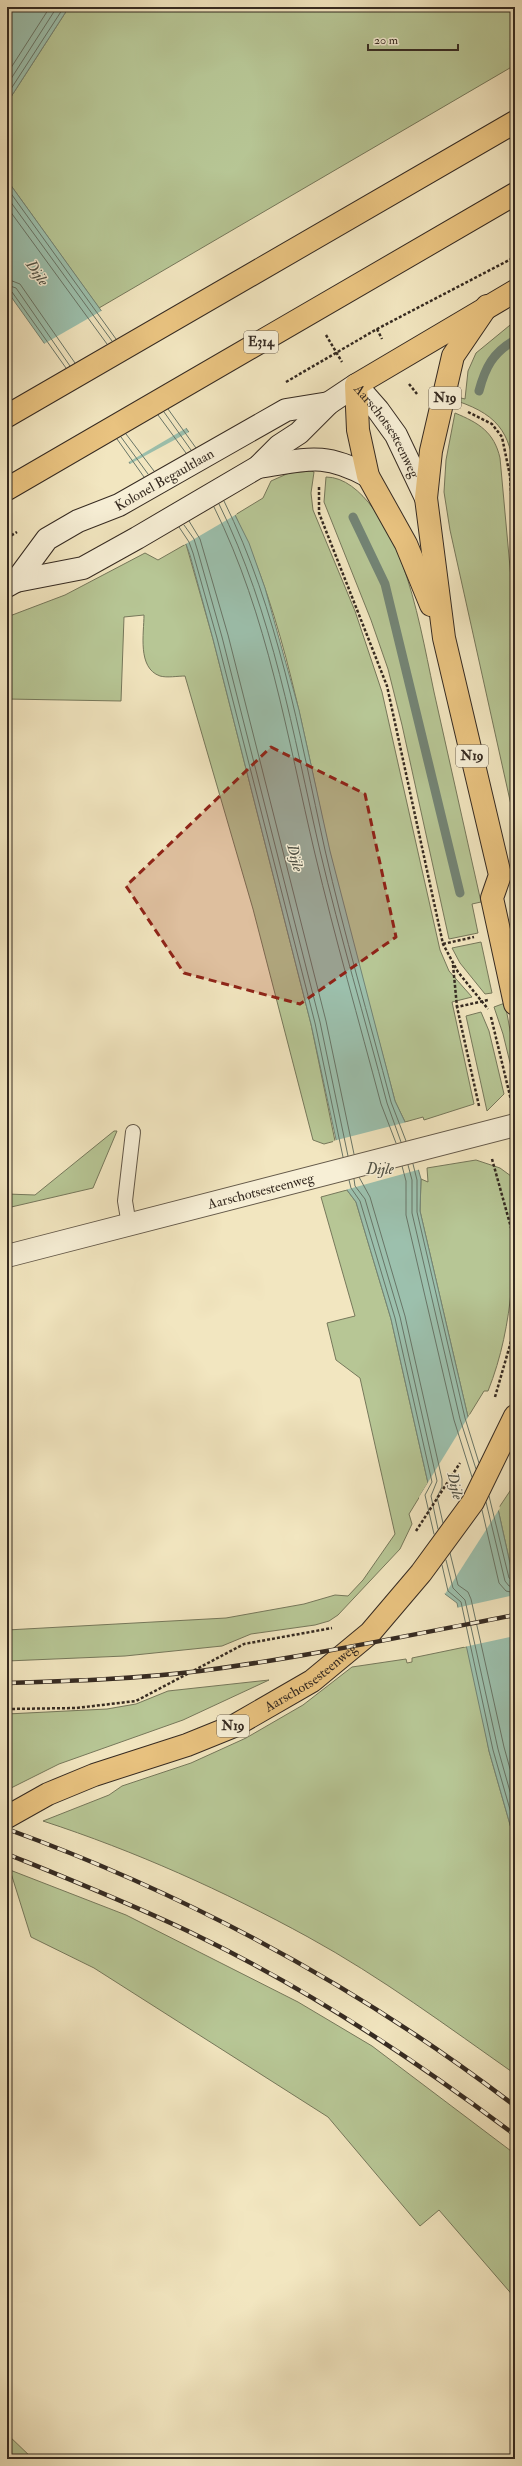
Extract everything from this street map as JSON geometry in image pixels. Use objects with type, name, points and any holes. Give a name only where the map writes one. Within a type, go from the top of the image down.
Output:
[{"type":"main road","points":[[7,416],[515,122]]},
{"type":"main road","name":"E314","points":[[7,489],[515,194]]},
{"type":"main road","name":"N19","points":[[356,385],[487,306],[515,291]]},
{"type":"main road","name":"Aarschotsesteenweg","points":[[444,638],[426,498],[431,451],[453,356],[487,306]]},
{"type":"main road","name":"Aarschotsesteenweg","points":[[356,385],[358,430],[368,476],[406,544],[444,638],[508,882],[492,898],[515,1004]]},
{"type":"main road","name":"Aarschotsesteenweg","points":[[7,1817],[48,1794],[94,1775],[187,1745],[234,1726],[312,1681],[370,1633],[421,1573],[473,1502],[514,1419]]},
{"type":"street","name":"Kolonel Begaultlaan","points":[[11,584],[84,568],[137,538],[258,467],[279,446],[299,433],[329,403],[356,385]]},
{"type":"street","name":"Aarschotsesteenweg","points":[[356,385],[378,410],[396,435],[426,498]]},
{"type":"street","name":"Kolonel Begaultlaan","points":[[11,584],[47,539],[78,521],[119,505],[243,433],[286,410],[329,403]]},
{"type":"street","points":[[258,467],[299,459],[323,459],[352,468],[368,476]]},
{"type":"street","name":"Aarschotsesteenweg","points":[[7,1256],[515,1125]]},
{"type":"lane","points":[[129,1225],[125,1201],[133,1132]]},
{"type":"path","points":[[280,385],[377,329],[515,257]]},
{"type":"path","points":[[322,329],[356,385]]},
{"type":"path","points":[[377,329],[384,342]]},
{"type":"path","points":[[466,410],[492,424],[502,437],[510,476],[515,551]]},
{"type":"path","points":[[320,485],[319,513],[387,686],[443,944],[458,972],[489,1011],[511,1102]]},
{"type":"path","points":[[443,944],[477,937]]},
{"type":"path","points":[[453,962],[457,1007],[485,1133],[515,1242]]},
{"type":"path","points":[[457,1007],[492,999]]},
{"type":"path","points":[[494,1401],[512,1338],[515,1312]]},
{"type":"path","points":[[413,1536],[462,1460]]},
{"type":"path","points":[[7,1708],[76,1708],[136,1700],[244,1644],[338,1627]]},
{"type":"highlighted area","points":[[271,747],[365,794],[396,937],[300,1004],[184,973],[126,886]]},
{"type":"shaded area","points":[[69,7],[515,7],[515,65],[99,308],[7,180],[7,103]]},
{"type":"shaded area","points":[[515,321],[515,482],[511,452],[502,430],[485,414],[457,401],[457,397],[465,399],[468,371],[476,353]]},
{"type":"shaded area","points":[[455,413],[478,425],[489,435],[494,441],[500,458],[515,622],[515,823],[450,530],[444,492],[446,460]]},
{"type":"shaded area","points":[[314,472],[311,493],[313,510],[355,611],[382,692],[440,950],[449,971],[472,997],[452,1002],[474,1104],[424,1120],[423,1117],[405,1122],[395,1101],[329,849],[301,722],[280,637],[252,554],[235,515],[263,498],[271,481],[289,473]]},
{"type":"shaded area","points":[[326,477],[339,479],[352,486],[363,496],[383,523],[391,537],[402,563],[412,594],[420,627],[481,902],[472,904],[478,933],[449,939],[402,725],[388,669],[371,620],[324,502]]},
{"type":"shaded area","points":[[186,544],[213,639],[311,1024],[335,1141],[324,1144],[313,1140],[253,909],[185,676],[163,677],[153,672],[148,666],[143,649],[144,615],[124,617],[121,701],[7,699],[7,617],[65,595],[145,553],[158,560]]},
{"type":"shaded area","points":[[481,942],[492,993],[485,994],[460,963],[452,948]]},
{"type":"shaded area","points":[[505,1003],[515,1057],[513,1075],[503,1034],[494,1007]]},
{"type":"shaded area","points":[[481,1012],[489,1031],[504,1094],[487,1111],[466,1016]]},
{"type":"shaded area","points":[[114,1131],[117,1131],[93,1188],[7,1208],[7,1194],[35,1195]]},
{"type":"shaded area","points":[[476,1160],[500,1168],[515,1179],[515,1233],[512,1286],[504,1340],[488,1391],[484,1391],[468,1417],[420,1211],[421,1179],[428,1182],[427,1168]]},
{"type":"shaded area","points":[[347,1190],[356,1202],[391,1319],[428,1483],[409,1514],[412,1524],[400,1549],[338,1615],[329,1621],[315,1625],[251,1634],[222,1646],[125,1656],[7,1661],[7,1630],[226,1618],[304,1604],[335,1595],[348,1596],[363,1580],[395,1534],[360,1378],[336,1360],[327,1323],[355,1316],[321,1197]]},
{"type":"shaded area","points":[[515,1477],[515,1586],[498,1509],[512,1488]]},
{"type":"shaded area","points":[[470,1646],[489,1751],[515,1842],[515,2074],[388,1986],[335,1952],[308,1937],[244,1904],[178,1873],[111,1845],[43,1821],[109,1795],[122,1786],[191,1763],[246,1738],[303,1705],[352,1667],[406,1659],[407,1663],[412,1662],[412,1658]]},
{"type":"shaded area","points":[[269,1680],[183,1720],[59,1764],[7,1790],[7,1714],[107,1709],[136,1704],[168,1691]]},
{"type":"shaded area","points":[[10,1870],[126,1915],[298,2002],[372,2046],[515,2154],[515,2298],[439,2210],[420,2226],[328,2117],[94,1968],[31,1937]]},
{"type":"shaded area","points":[[7,2434],[33,2459],[7,2459]]},
{"type":"water","points":[[7,7],[69,7],[7,103]]},
{"type":"water","name":"Dijle","points":[[7,180],[204,453],[249,543],[265,588],[299,710],[330,851],[395,1101],[405,1122],[421,1179],[420,1211],[468,1417],[498,1509],[515,1586],[515,1842],[489,1751],[457,1603],[445,1594],[421,1494],[428,1483],[391,1319],[356,1202],[347,1190],[311,1024],[213,639],[190,555],[186,544],[161,507],[7,291]]},
{"type":"pier","points":[[103,310],[188,427],[127,463],[42,345]]},
{"type":"pier","points":[[191,431],[206,451],[237,514],[184,545],[128,465]]},
{"type":"pier","points":[[407,1122],[421,1169],[345,1190],[333,1141]]},
{"type":"pier","points":[[470,1414],[500,1508],[445,1594],[442,1592],[419,1497]]},
{"type":"pier","points":[[515,1595],[515,1636],[464,1647],[456,1608]]},
{"type":"waterway","points":[[479,391],[484,375],[491,361],[501,350],[515,340]]},
{"type":"waterway","points":[[353,517],[385,584],[460,893]]},
{"type":"railway","points":[[7,1683],[128,1678],[200,1671],[319,1652],[515,1615]]},
{"type":"railway","points":[[7,1829],[75,1855],[142,1884],[272,1948],[335,1984],[396,2022],[515,2106]]},
{"type":"railway","points":[[7,1854],[149,1913],[238,1956],[280,1979],[320,2002],[400,2053],[439,2079],[515,2135]]}]
